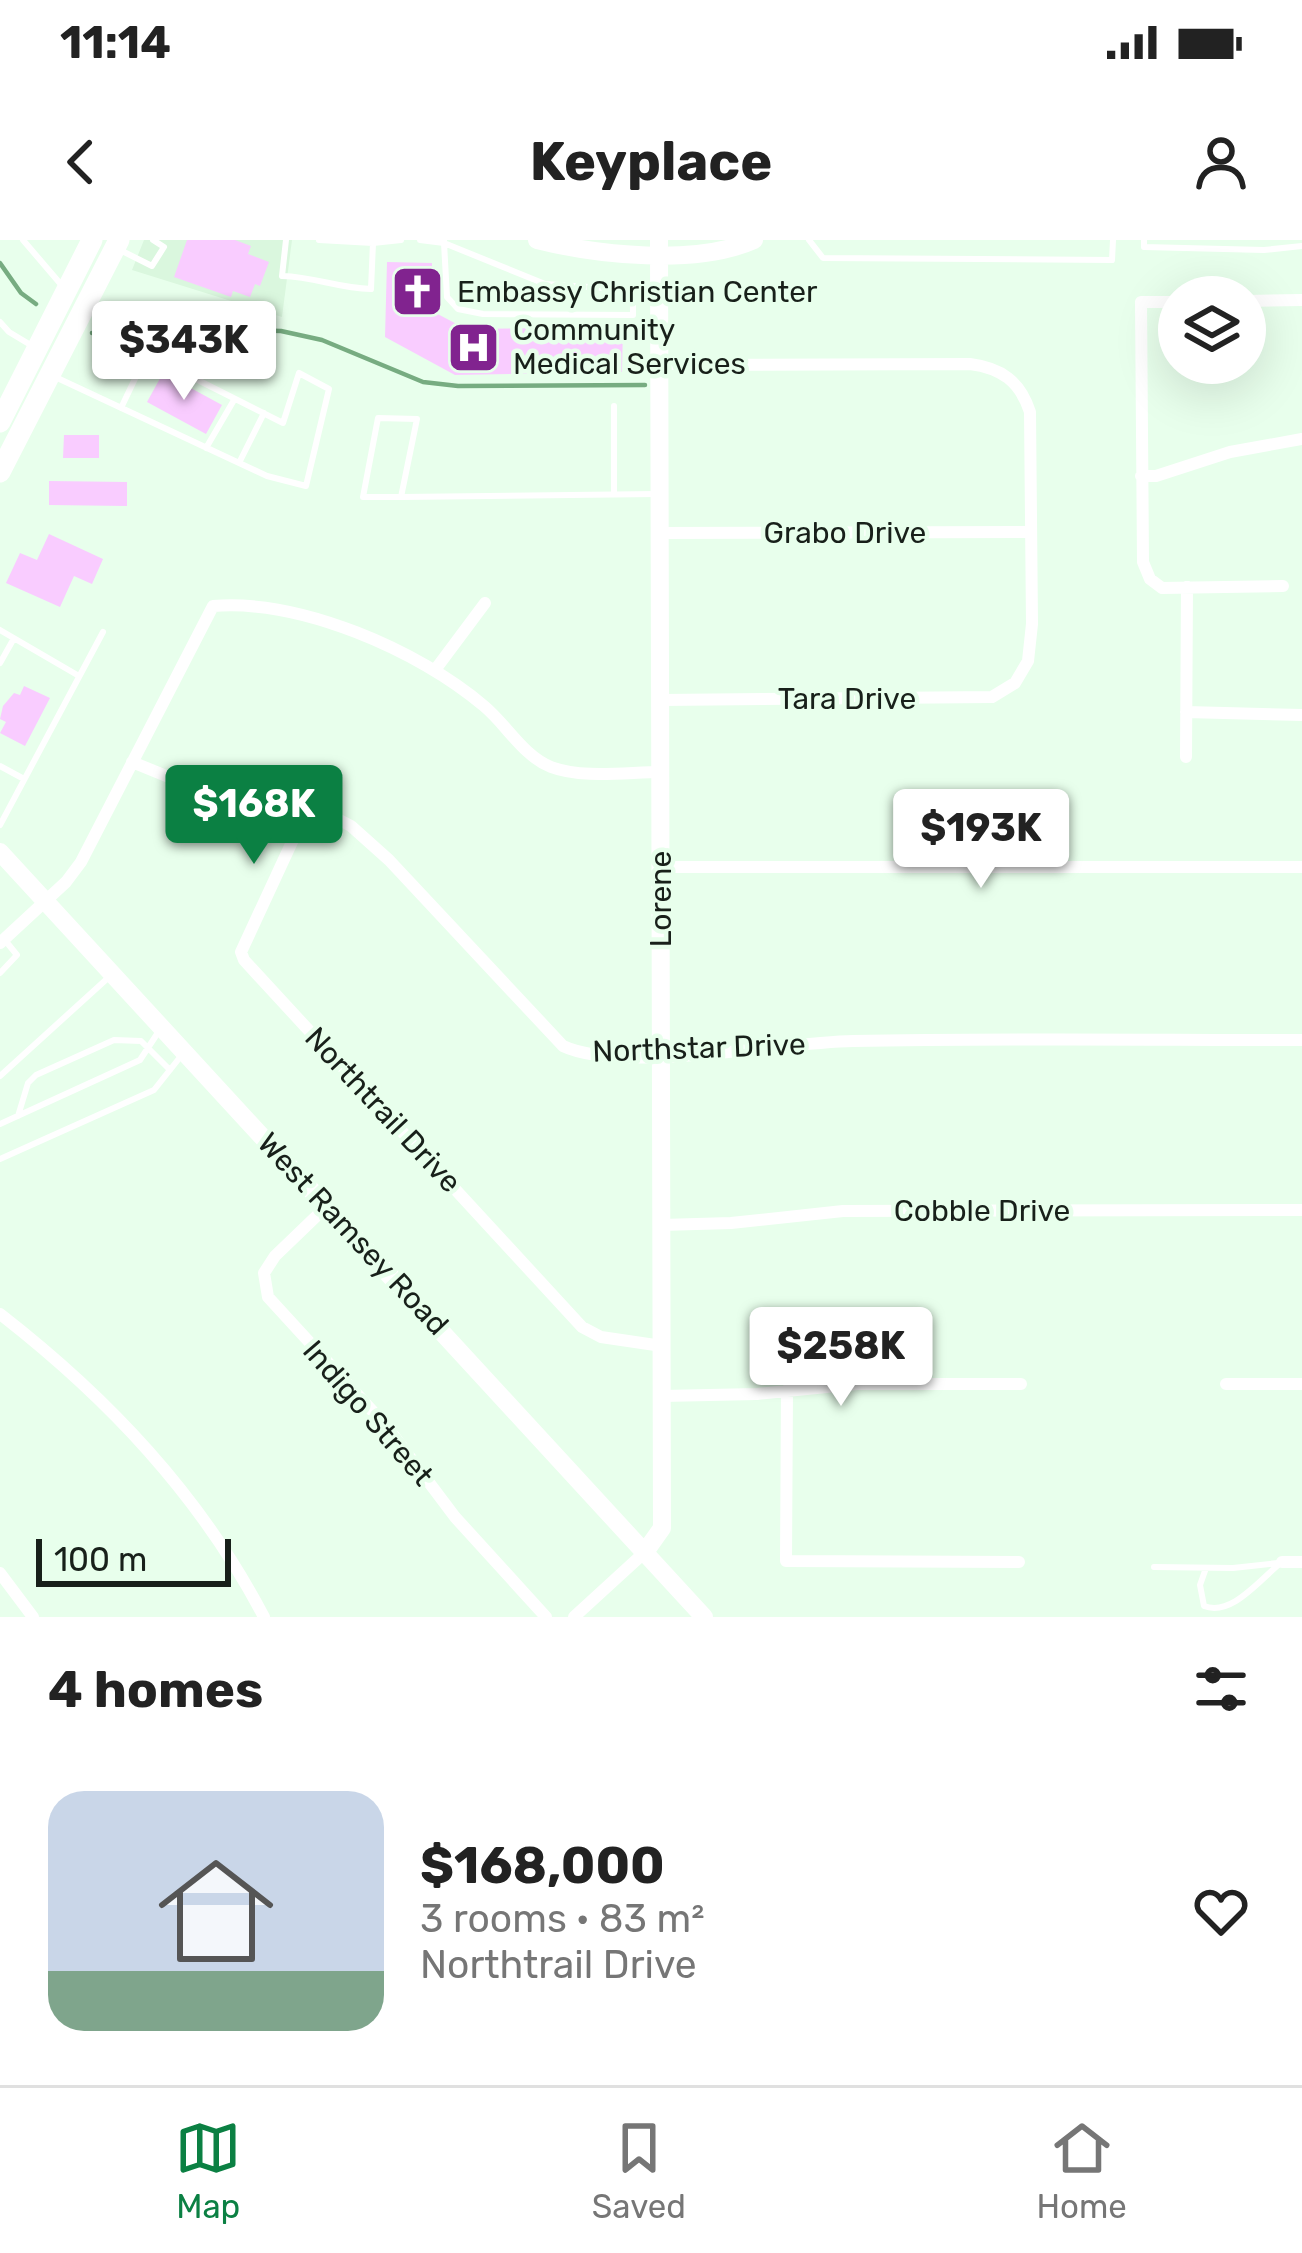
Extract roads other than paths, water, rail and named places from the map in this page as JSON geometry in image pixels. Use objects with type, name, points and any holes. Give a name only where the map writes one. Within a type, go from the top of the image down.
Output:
[{"type":"main road","points":[[0,422],[90,241]]},
{"type":"main road","points":[[0,472],[7,443],[50,375],[117,244]]},
{"type":"street","points":[[537,240],[598,252],[742,242]]},
{"type":"street","name":"Lorene","points":[[645,1552],[662,1528],[659,247]]},
{"type":"street","points":[[1266,301],[1302,300]]},
{"type":"street","points":[[1158,302],[1141,302],[1143,562],[1150,579],[1162,588],[1283,586]]},
{"type":"street","points":[[660,362],[989,366],[1006,374],[1019,388],[1030,412],[1030,532]]},
{"type":"street","points":[[1142,476],[1302,439]]},
{"type":"street","name":"Grabo Drive","points":[[659,533],[1030,532]]},
{"type":"street","name":"Tara Drive","points":[[661,700],[978,699],[1002,692],[1023,673],[1032,624],[1030,532]]},
{"type":"street","points":[[1186,757],[1187,587]]},
{"type":"street","points":[[435,670],[485,603]]},
{"type":"street","points":[[2,941],[81,862],[213,606],[308,617],[347,628],[435,670],[490,711],[536,760],[554,768],[661,772]]},
{"type":"street","points":[[1186,712],[1302,715]]},
{"type":"street","name":"Northstar Drive","points":[[132,762],[176,779],[260,785],[310,802],[368,839],[563,1046],[581,1055],[661,1055],[850,1041],[1302,1040]]},
{"type":"street","name":"Northtrail Drive","points":[[310,802],[241,952],[244,960],[582,1327],[601,1337],[662,1346]]},
{"type":"street","name":"West Ramsey Road","points":[[0,852],[704,1617]]},
{"type":"street","points":[[661,867],[1302,866]]},
{"type":"street","name":"Indigo Street","points":[[327,1206],[275,1256],[264,1273],[268,1298],[388,1428],[464,1527],[546,1617]]},
{"type":"street","name":"Cobble Drive","points":[[662,1225],[843,1211],[1302,1210]]},
{"type":"street","points":[[0,1314],[62,1363],[132,1430],[207,1522],[264,1617]]},
{"type":"street","points":[[662,1396],[857,1384],[1021,1384]]},
{"type":"street","points":[[1226,1384],[1302,1384]]},
{"type":"street","points":[[787,1390],[786,1561],[1019,1562]]},
{"type":"street","points":[[574,1617],[645,1552]]},
{"type":"street","points":[[1282,1562],[1302,1562]]},
{"type":"street","points":[[0,1573],[33,1617]]},
{"type":"lane","points":[[22,240],[67,290]]},
{"type":"lane","points":[[117,244],[152,266],[164,247],[153,240]]},
{"type":"lane","points":[[286,240],[282,276],[319,278],[332,288],[371,289],[374,243]]},
{"type":"lane","points":[[319,240],[395,240]]},
{"type":"lane","points":[[419,240],[444,241],[545,284],[633,290],[633,315],[483,314],[458,308],[447,297],[444,241]]},
{"type":"lane","points":[[809,240],[823,258],[1089,260],[1112,260],[1113,240]]},
{"type":"lane","points":[[1144,240],[1144,247],[1302,246]]},
{"type":"lane","points":[[633,299],[660,298]]},
{"type":"lane","points":[[0,322],[37,348]]},
{"type":"lane","points":[[50,375],[239,464],[306,486],[329,389],[299,373],[283,423],[170,365],[143,362],[122,408]]},
{"type":"lane","points":[[206,448],[235,398]]},
{"type":"lane","points":[[614,406],[614,494]]},
{"type":"lane","points":[[239,464],[264,413]]},
{"type":"lane","points":[[400,497],[417,419],[378,418],[363,496],[400,497],[659,494]]},
{"type":"lane","points":[[0,630],[79,676]]},
{"type":"lane","points":[[0,825],[103,632]]},
{"type":"lane","points":[[0,661],[13,639]]},
{"type":"lane","points":[[0,766],[24,779]]},
{"type":"lane","points":[[0,973],[17,956],[2,941]]},
{"type":"lane","points":[[0,1076],[111,975]]},
{"type":"lane","points":[[0,1124],[140,1060],[161,1028]]},
{"type":"lane","points":[[17,1116],[28,1083],[47,1068],[114,1040],[134,1039],[170,1070]]},
{"type":"lane","points":[[0,1159],[154,1090],[183,1052]]},
{"type":"lane","points":[[1154,1567],[1282,1562]]},
{"type":"lane","points":[[1207,1568],[1200,1585],[1204,1606],[1215,1611],[1227,1609],[1282,1562]]},
{"type":"waterway","points":[[0,263],[21,293],[36,304]]},
{"type":"waterway","points":[[92,333],[151,327],[281,331],[322,340],[423,382],[645,385]]},
{"type":"place","name":"Embassy Christian Center","points":[[418,292]]},
{"type":"place","name":"Community Medical Services","points":[[474,347]]}]
